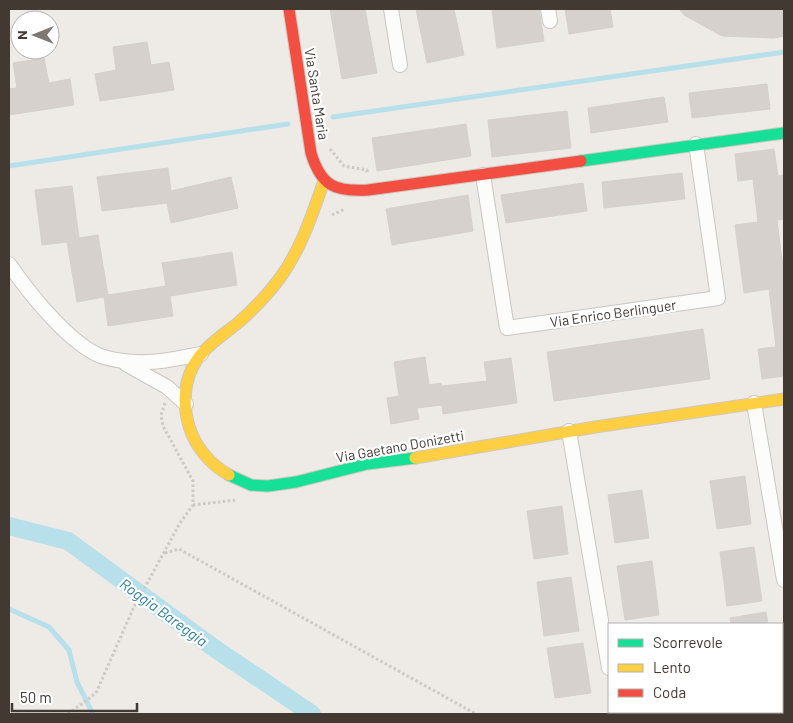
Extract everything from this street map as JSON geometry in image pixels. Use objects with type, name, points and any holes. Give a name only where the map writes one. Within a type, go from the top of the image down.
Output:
[{"type":"street","name":"Via Santa Maria","points":[[289,9],[311,153],[316,170],[324,181]]},
{"type":"street","points":[[391,9],[400,65]]},
{"type":"street","points":[[324,181],[333,187],[344,190],[368,190],[784,133]]},
{"type":"street","name":"Via Enrico Berlinguer","points":[[483,175],[508,328],[718,298],[696,144]]},
{"type":"street","name":"Via Gaetano Donizetti","points":[[324,181],[309,226],[296,253],[280,278],[258,304],[201,354],[195,361],[186,385],[188,426],[201,452],[215,467],[226,475],[251,486],[271,486],[296,482],[365,465],[423,457],[569,431],[784,399]]},
{"type":"street","points":[[9,264],[22,282],[72,337],[96,354],[119,360],[156,362],[201,354]]},
{"type":"street","points":[[119,360],[167,387],[186,404]]},
{"type":"street","points":[[754,403],[784,580]]},
{"type":"street","points":[[569,431],[608,662]]},
{"type":"path","points":[[329,148],[344,166],[367,170],[368,190]]},
{"type":"path","points":[[330,218],[334,212],[352,207]]},
{"type":"path","points":[[68,714],[96,693],[133,609],[180,523],[193,504]]},
{"type":"path","points":[[164,553],[179,549],[476,714]]},
{"type":"building","points":[[330,9],[365,9],[377,73],[342,79]]},
{"type":"building","points":[[416,9],[454,9],[464,55],[427,63]]},
{"type":"building","points":[[539,9],[544,41],[497,48],[492,10]]},
{"type":"building","points":[[565,9],[610,9],[613,27],[569,34]]},
{"type":"building","points":[[679,9],[784,9],[784,36],[774,38],[722,36],[684,15]]},
{"type":"building","points":[[147,42],[151,65],[169,62],[174,90],[100,101],[95,74],[116,70],[113,47]]},
{"type":"building","points":[[44,60],[49,83],[70,79],[74,105],[9,115],[9,89],[17,88],[13,63]]},
{"type":"building","points":[[767,84],[770,109],[692,118],[689,93]]},
{"type":"building","points":[[664,97],[668,122],[591,133],[588,108]]},
{"type":"building","points":[[567,111],[571,148],[492,157],[488,120]]},
{"type":"building","points":[[466,124],[471,156],[377,171],[372,138]]},
{"type":"building","points":[[774,149],[778,176],[784,175],[784,219],[777,220],[784,275],[784,376],[762,379],[758,349],[776,347],[769,289],[744,293],[735,225],[758,222],[753,179],[738,181],[735,154]]},
{"type":"building","points":[[168,168],[171,191],[231,177],[238,208],[171,223],[167,203],[102,211],[97,177]]},
{"type":"building","points":[[682,173],[685,199],[604,208],[602,182]]},
{"type":"building","points":[[583,183],[587,211],[506,223],[501,195]]},
{"type":"building","points":[[72,186],[79,238],[98,235],[108,295],[166,286],[162,263],[232,252],[237,285],[170,296],[173,316],[108,326],[104,297],[77,302],[67,242],[42,245],[35,190]]},
{"type":"building","points":[[468,195],[473,231],[392,245],[386,209]]},
{"type":"building","points":[[703,329],[710,379],[554,401],[547,352]]},
{"type":"building","points":[[425,357],[429,385],[441,383],[442,386],[487,381],[484,362],[511,358],[517,403],[443,414],[442,405],[417,408],[419,419],[391,424],[387,398],[399,396],[394,362]]},
{"type":"building","points":[[745,476],[751,524],[717,529],[710,481]]},
{"type":"building","points":[[642,490],[649,538],[615,543],[608,495]]},
{"type":"building","points":[[562,506],[568,554],[534,559],[527,511]]},
{"type":"building","points":[[754,547],[762,601],[727,606],[720,552]]},
{"type":"building","points":[[652,561],[659,615],[625,620],[617,566]]},
{"type":"building","points":[[571,577],[579,631],[544,636],[537,582]]},
{"type":"building","points":[[766,612],[768,623],[731,623],[730,618]]},
{"type":"building","points":[[583,643],[591,693],[555,698],[547,648]]},
{"type":"waterway","points":[[333,117],[784,52]]},
{"type":"waterway","points":[[9,166],[288,124]]},
{"type":"waterway","name":"Roggia Bareggia","points":[[9,526],[68,541],[214,648],[312,714]]},
{"type":"waterway","points":[[9,609],[49,627],[69,650],[77,682],[93,714]]},
{"type":"traffic: fast","points":[[581,161],[784,133]]},
{"type":"traffic: fast","points":[[229,475],[251,485],[268,486],[296,482],[367,464],[415,458]]},
{"type":"traffic: slow","points":[[229,475],[204,455],[192,434],[185,405],[189,375],[193,366],[206,349],[250,312],[280,278],[300,244],[324,181]]},
{"type":"traffic: slow","points":[[415,458],[595,427],[784,399]]},
{"type":"traffic: jam","points":[[289,9],[311,153],[319,173],[331,185],[347,190],[368,190],[581,161]]}]
